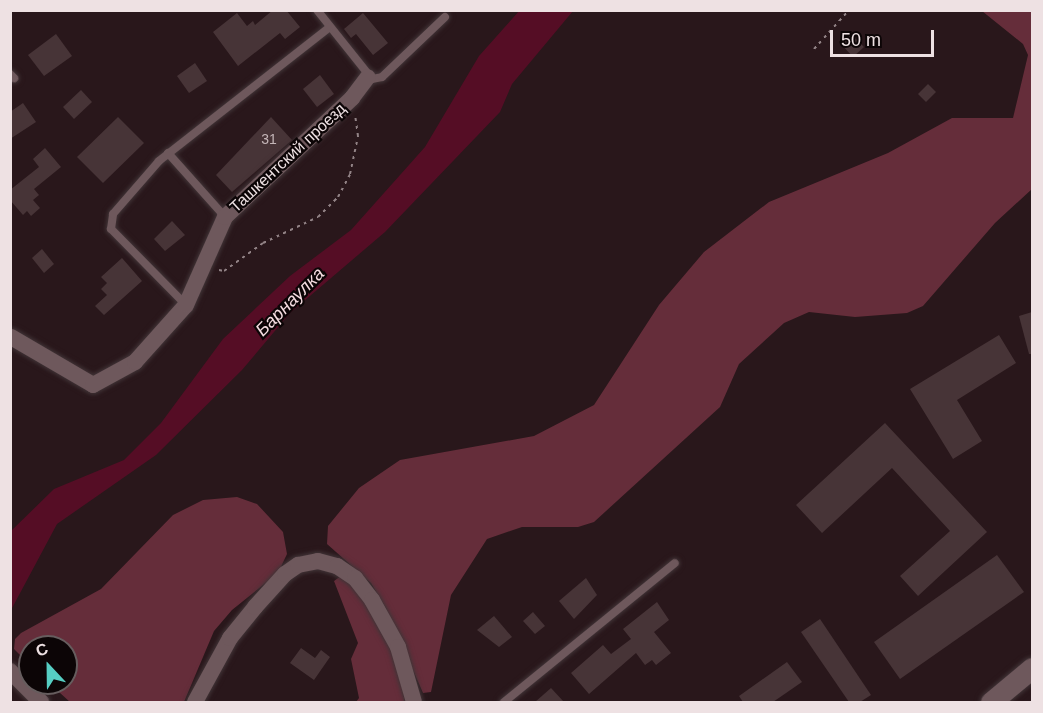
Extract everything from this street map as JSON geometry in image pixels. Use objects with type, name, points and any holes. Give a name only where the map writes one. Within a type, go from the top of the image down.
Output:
[{"type":"street","name":"Ташкентский проезд","points":[[11,338],[93,385],[135,362],[186,305],[225,217],[352,98],[368,77]]},
{"type":"street","points":[[195,702],[230,638],[255,607],[285,574],[298,565],[318,561],[338,566],[355,578],[372,600],[398,647],[414,702]]},
{"type":"street","points":[[991,702],[1032,668]]},
{"type":"street","points":[[10,671],[41,702]]},
{"type":"lane","points":[[317,10],[368,77],[382,77],[445,17]]},
{"type":"lane","points":[[186,305],[110,224],[119,207],[168,153],[330,27]]},
{"type":"lane","points":[[168,153],[225,217]]},
{"type":"lane","points":[[504,702],[675,563]]},
{"type":"path","points":[[814,49],[849,10]]},
{"type":"path","points":[[204,268],[224,271],[263,243],[318,217],[338,197],[350,174],[358,136],[352,98]]},
{"type":"shaded area","points":[[982,11],[1032,11],[1032,189],[995,223],[923,306],[907,313],[855,317],[809,312],[784,323],[739,364],[720,407],[594,522],[578,527],[522,527],[487,539],[451,595],[431,692],[423,693],[386,608],[371,583],[327,544],[328,526],[359,488],[400,460],[534,436],[594,405],[659,305],[704,252],[769,202],[888,153],[952,118],[1013,118],[1028,55],[1023,44]]},
{"type":"shaded area","points":[[237,497],[257,504],[283,532],[287,554],[278,573],[232,610],[214,631],[184,702],[70,702],[62,695],[78,695],[78,635],[19,635],[101,589],[173,515],[203,500]]},
{"type":"shaded area","points":[[341,576],[354,587],[383,629],[398,669],[405,702],[356,702],[359,698],[351,659],[358,643],[334,581]]},
{"type":"shaded area","points":[[18,636],[18,653],[14,649],[15,639]]},
{"type":"water","name":"Барнаулка","points":[[520,10],[573,11],[512,84],[500,112],[385,232],[290,313],[242,370],[156,455],[57,524],[11,610],[11,531],[54,489],[124,460],[161,423],[223,339],[290,276],[351,230],[425,147],[479,56]]},
{"type":"building","points":[[273,10],[286,10],[300,27],[285,39],[280,33],[238,66],[213,32],[237,13],[247,26],[253,21],[255,25]]},
{"type":"building","points":[[363,13],[388,43],[373,55],[356,34],[351,38],[344,29]]},
{"type":"building","points":[[56,34],[72,56],[44,76],[28,55]]},
{"type":"building","points":[[851,34],[864,47],[853,57],[841,44]]},
{"type":"building","points":[[195,63],[207,81],[189,93],[177,76]]},
{"type":"building","points":[[320,75],[334,94],[317,107],[303,89]]},
{"type":"building","points":[[928,84],[936,92],[926,102],[918,94]]},
{"type":"building","points":[[81,90],[92,102],[74,119],[63,107]]},
{"type":"building","points":[[23,103],[36,122],[10,139],[10,112]]},
{"type":"building","points":[[118,117],[144,143],[103,183],[77,157]]},
{"type":"building","points":[[271,117],[292,140],[232,192],[216,175]]},
{"type":"building","points":[[45,148],[61,167],[34,189],[39,195],[33,200],[40,208],[31,216],[27,211],[23,215],[10,200],[10,190],[39,167],[33,159]]},
{"type":"building","points":[[172,221],[185,235],[165,251],[154,239]]},
{"type":"building","points":[[42,249],[54,264],[44,273],[32,258]]},
{"type":"building","points":[[122,258],[142,281],[104,315],[95,306],[107,295],[101,289],[107,283],[101,277]]},
{"type":"building","points":[[1032,312],[1032,354],[1029,354],[1019,316]]},
{"type":"building","points":[[999,335],[1016,363],[957,400],[982,441],[953,459],[910,389]]},
{"type":"building","points":[[885,423],[987,532],[918,596],[900,576],[950,531],[892,468],[822,533],[796,505]]},
{"type":"building","points":[[997,555],[1024,592],[900,679],[874,642]]},
{"type":"building","points":[[586,578],[597,595],[574,619],[559,601]]},
{"type":"building","points":[[657,602],[669,620],[654,632],[671,653],[656,665],[652,660],[645,665],[636,653],[589,694],[571,673],[603,645],[611,654],[631,639],[623,629]]},
{"type":"building","points":[[533,612],[545,626],[535,634],[523,621]]},
{"type":"building","points":[[494,616],[512,637],[499,647],[477,630]]},
{"type":"building","points":[[820,619],[871,695],[860,702],[849,702],[801,632]]},
{"type":"building","points":[[301,648],[315,658],[321,650],[330,657],[314,680],[290,663]]},
{"type":"building","points":[[787,662],[802,682],[773,702],[743,702],[739,696]]},
{"type":"building","points":[[551,688],[564,702],[535,702]]}]
